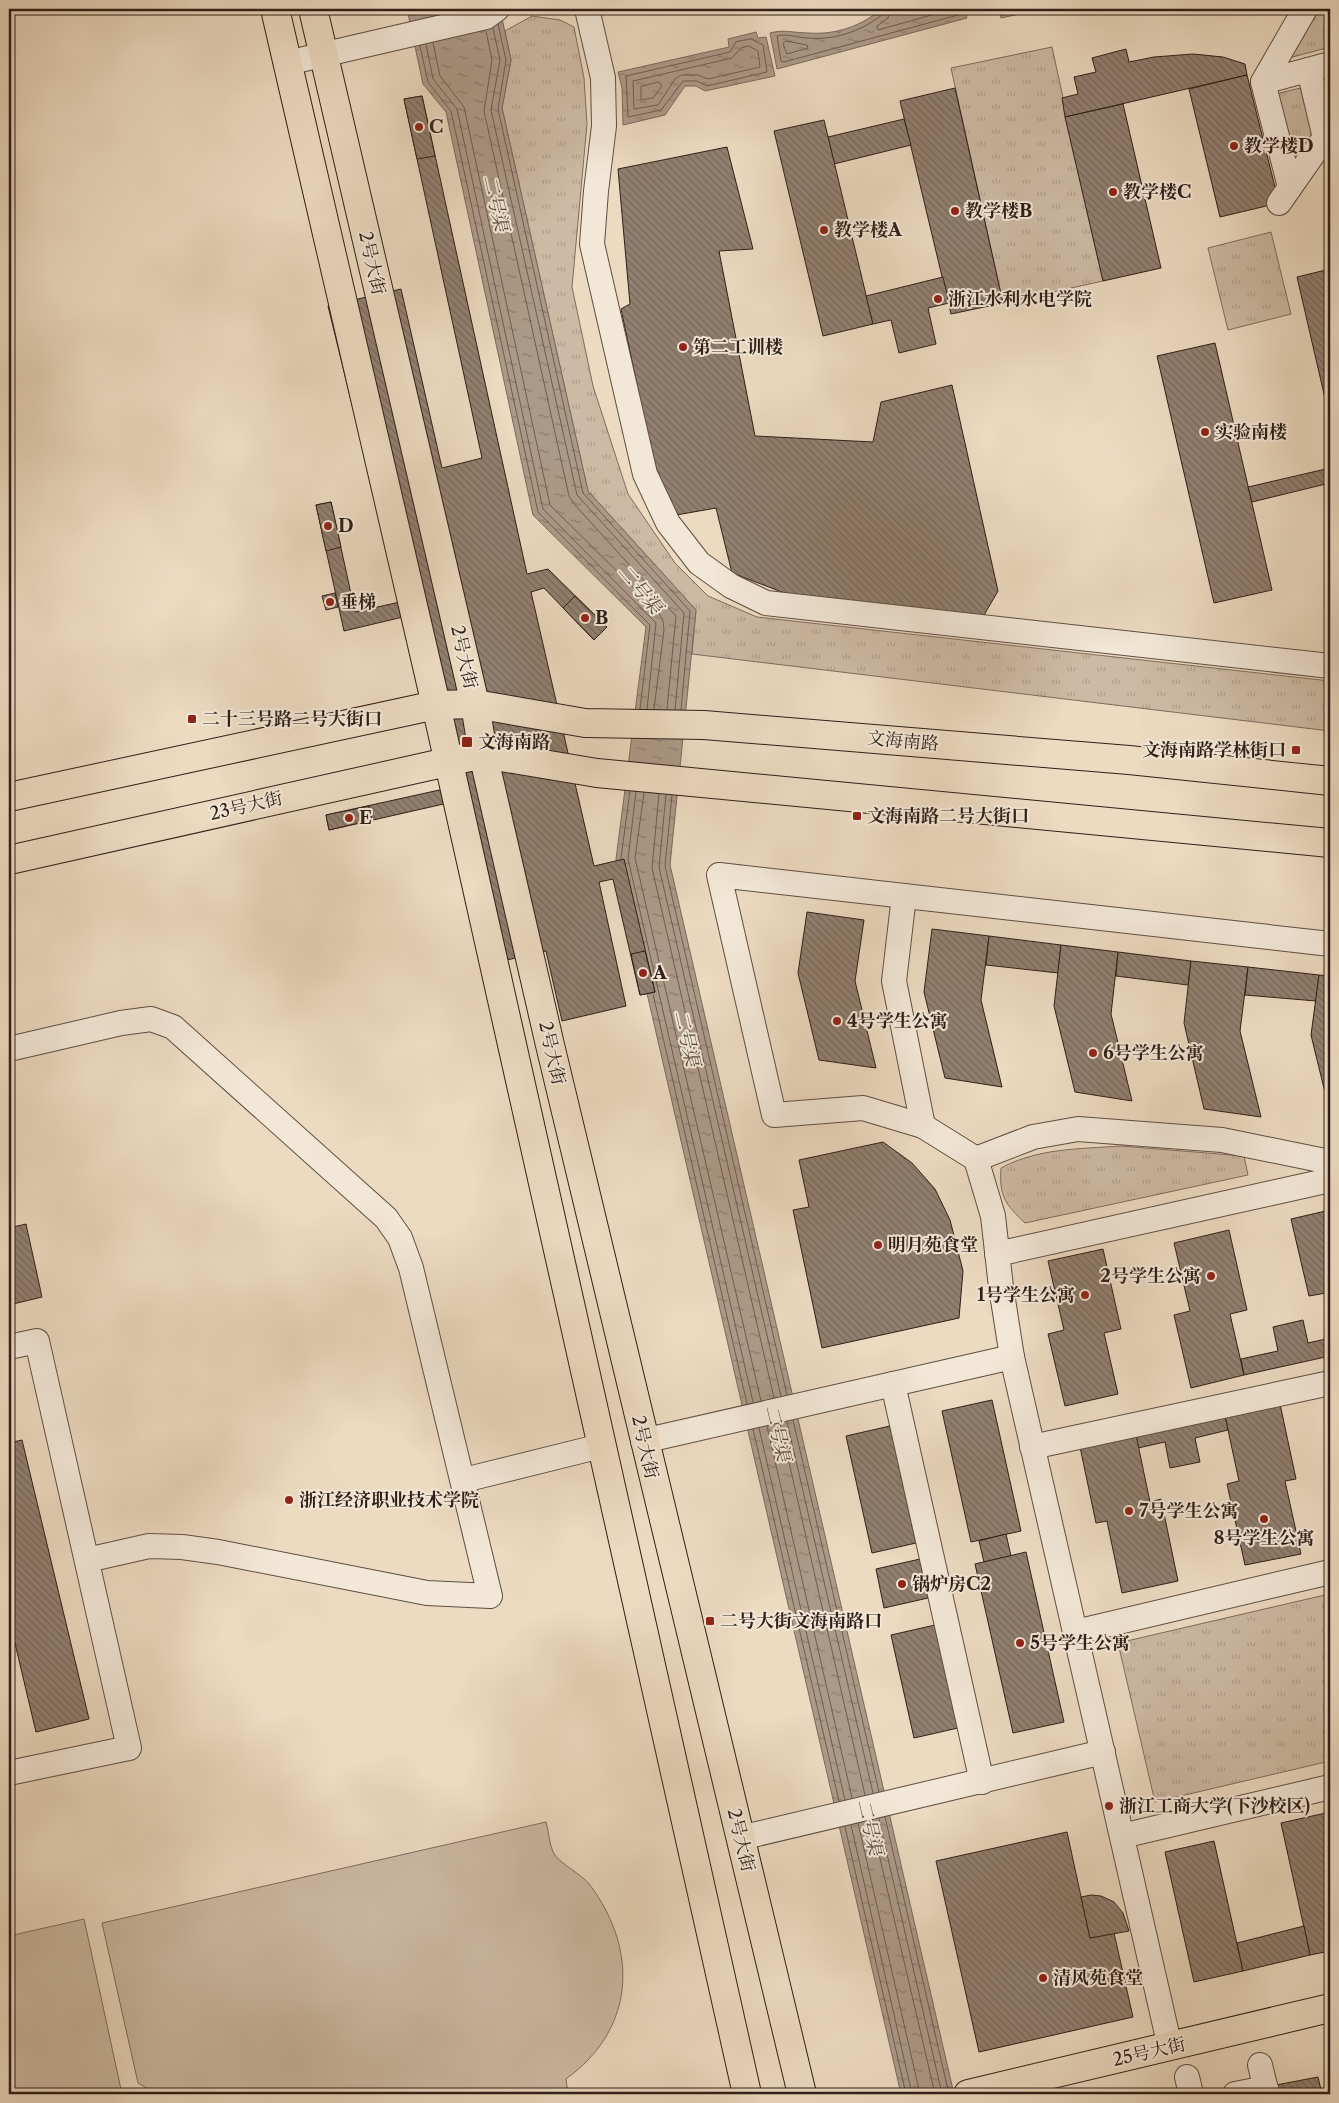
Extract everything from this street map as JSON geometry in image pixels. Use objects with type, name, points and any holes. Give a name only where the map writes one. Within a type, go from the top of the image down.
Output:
[{"type":"main road","points":[[275,9],[436,705],[747,2094]]},
{"type":"main road","name":"2号大街","points":[[313,9],[475,704],[483,754],[644,1441],[802,2094]]},
{"type":"main road","points":[[9,796],[436,705],[475,704]]},
{"type":"main road","name":"文海南路","points":[[475,704],[585,724],[704,725],[1129,760],[1330,781]]},
{"type":"main road","points":[[483,754],[597,772],[696,780],[1330,843]]},
{"type":"main road","name":"23号大街","points":[[9,860],[447,760],[483,754]]},
{"type":"main road","name":"25号大街","points":[[968,2094],[1330,2008]]},
{"type":"street","points":[[287,62],[486,17],[497,9]]},
{"type":"street","points":[[587,9],[603,78],[604,126],[592,244],[645,474],[668,523],[699,563],[731,586],[766,603],[1330,666]]},
{"type":"street","points":[[1263,82],[1320,67],[1328,134],[1284,195],[1263,82],[1305,9]]},
{"type":"street","points":[[1170,2047],[1104,1752],[1012,1357],[993,1216],[976,1159],[923,1126],[863,1108],[774,1115],[719,875],[1330,944]]},
{"type":"street","points":[[904,896],[894,981],[923,1126]]},
{"type":"street","points":[[9,1049],[121,1023],[151,1019],[173,1027],[386,1218],[400,1238],[411,1268],[464,1480],[490,1596],[427,1593],[182,1547],[149,1546],[87,1560]]},
{"type":"street","points":[[976,1159],[1033,1137],[1078,1129],[1222,1140],[1330,1162]]},
{"type":"street","points":[[997,1254],[1330,1180]]},
{"type":"street","points":[[9,1347],[37,1341],[129,1748],[9,1773]]},
{"type":"street","points":[[644,1441],[1012,1357]]},
{"type":"street","points":[[1032,1447],[1330,1383]]},
{"type":"street","points":[[893,1384],[982,1782]]},
{"type":"street","points":[[464,1480],[601,1446]]},
{"type":"street","points":[[1076,1632],[1330,1572]]},
{"type":"street","points":[[740,1838],[911,1800],[1104,1752]]},
{"type":"street","points":[[1122,1836],[1330,1787]]},
{"type":"street","points":[[1235,2094],[1267,2091],[1260,2065]]},
{"type":"green space","points":[[1330,9],[1330,47],[1289,58],[1317,13]]},
{"type":"green space","points":[[532,16],[560,20],[574,27],[584,78],[587,124],[572,287],[593,386],[628,494],[675,563],[708,596],[757,617],[1330,681],[1330,731],[692,654],[696,610],[588,491],[502,108],[511,60],[505,31]]},
{"type":"green space","points":[[1052,47],[1103,281],[1003,303],[951,68]]},
{"type":"green space","points":[[1330,81],[1330,109],[1287,176],[1267,96]]},
{"type":"green space","points":[[1271,232],[1291,314],[1228,330],[1208,248]]},
{"type":"green space","points":[[1121,1146],[1244,1156],[1248,1175],[1025,1223],[1008,1205],[1002,1193],[1001,1168],[1015,1161],[1044,1153]]},
{"type":"green space","points":[[1325,1595],[1330,1617],[1330,1761],[1155,1802],[1118,1643]]},
{"type":"green space","points":[[546,1822],[553,1852],[590,1885],[606,1910],[617,1936],[622,1962],[622,1988],[617,2013],[606,2037],[589,2059],[566,2079],[568,2094],[157,2094],[138,2083],[102,1923]]},
{"type":"green space","points":[[84,1919],[122,2094],[9,2094],[9,1936]]},
{"type":"water","name":"二号渠","points":[[407,9],[500,9],[511,60],[502,108],[588,491],[696,610],[670,865],[954,2094],[901,2094],[616,859],[646,627],[533,515],[446,112],[423,84]]},
{"type":"water","points":[[882,9],[964,9],[967,18],[777,69],[770,33],[785,31],[819,33],[838,31],[857,25]]},
{"type":"water","points":[[999,9],[1042,9],[1001,18]]},
{"type":"water","points":[[756,32],[758,38],[766,37],[775,76],[705,91],[696,86],[685,86],[665,115],[623,125],[622,88],[618,72],[729,47],[728,39]]},
{"type":"building","points":[[1126,49],[1129,62],[1154,57],[1193,54],[1223,57],[1245,64],[1247,75],[1065,117],[1062,98],[1078,94],[1074,77],[1096,72],[1092,58]]},
{"type":"building","name":"教学楼D","points":[[1247,75],[1279,203],[1220,217],[1189,89]]},
{"type":"building","name":"教学楼B","points":[[955,88],[1003,303],[951,314],[900,101]]},
{"type":"building","name":"文海南路","points":[[422,96],[527,574],[548,569],[607,627],[594,640],[544,588],[531,592],[594,866],[624,859],[655,992],[640,995],[613,879],[599,882],[626,1006],[562,1021],[546,951],[485,965],[448,803],[329,830],[326,815],[444,789],[403,617],[344,631],[316,505],[331,502],[355,612],[400,602],[328,306],[401,289],[442,468],[482,458],[404,99]]},
{"type":"building","name":"C","points":[[422,96],[435,156],[417,159],[404,99]]},
{"type":"building","name":"教学楼C","points":[[1123,104],[1161,268],[1103,281],[1065,117]]},
{"type":"building","points":[[904,119],[911,145],[834,164],[828,137]]},
{"type":"building","name":"教学楼A","points":[[824,120],[873,324],[823,336],[774,131]]},
{"type":"building","name":"第二工训楼","points":[[727,147],[753,249],[719,251],[755,436],[873,442],[881,402],[952,385],[998,591],[984,615],[849,610],[782,592],[732,573],[716,508],[665,517],[621,309],[630,304],[618,169]]},
{"type":"building","points":[[1330,269],[1330,420],[1297,277]]},
{"type":"building","points":[[943,277],[949,303],[928,308],[936,344],[899,353],[891,320],[873,324],[866,296]]},
{"type":"building","name":"实验南楼","points":[[1215,343],[1272,590],[1214,603],[1157,356]]},
{"type":"building","points":[[1330,468],[1330,483],[1252,502],[1248,487]]},
{"type":"building","name":"D","points":[[331,502],[341,547],[326,551],[316,505]]},
{"type":"building","name":"垂梯","points":[[335,593],[338,607],[326,610],[322,596]]},
{"type":"building","name":"B","points":[[575,596],[607,627],[594,640],[563,608]]},
{"type":"building","name":"E","points":[[369,806],[372,820],[329,830],[326,815]]},
{"type":"building","name":"4号学生公寓","points":[[807,912],[864,920],[855,981],[876,1068],[819,1060],[798,973]]},
{"type":"building","points":[[932,929],[989,936],[981,1000],[1002,1087],[945,1078],[924,992]]},
{"type":"building","points":[[989,936],[1061,945],[1058,973],[986,965]]},
{"type":"building","name":"6号学生公寓","points":[[1061,945],[1118,952],[1111,1014],[1132,1101],[1075,1092],[1054,1006]]},
{"type":"building","name":"A","points":[[645,951],[655,992],[640,995],[631,954]]},
{"type":"building","points":[[1118,952],[1191,961],[1188,985],[1116,976]]},
{"type":"building","points":[[1191,961],[1248,967],[1240,1031],[1261,1117],[1204,1109],[1184,1023]]},
{"type":"building","points":[[1248,967],[1319,975],[1316,1001],[1245,995]]},
{"type":"building","points":[[1319,975],[1330,976],[1330,1113],[1311,1035]]},
{"type":"building","name":"明月苑食堂","points":[[883,1142],[912,1163],[935,1189],[950,1220],[963,1271],[959,1318],[822,1348],[793,1210],[809,1207],[799,1160]]},
{"type":"building","points":[[1330,1210],[1330,1311],[1326,1293],[1309,1296],[1291,1219]]},
{"type":"building","points":[[26,1224],[42,1297],[9,1305],[9,1228]]},
{"type":"building","name":"2号学生公寓","points":[[1229,1230],[1247,1310],[1230,1314],[1244,1375],[1191,1388],[1174,1315],[1190,1311],[1174,1243]]},
{"type":"building","name":"1号学生公寓","points":[[1103,1249],[1121,1329],[1104,1333],[1118,1394],[1065,1406],[1048,1334],[1064,1330],[1048,1261]]},
{"type":"building","points":[[1303,1320],[1308,1343],[1330,1338],[1330,1356],[1244,1375],[1241,1359],[1278,1351],[1273,1327]]},
{"type":"building","points":[[992,1400],[1021,1531],[971,1542],[942,1411]]},
{"type":"building","name":"8号学生公寓","points":[[1280,1404],[1296,1479],[1285,1481],[1301,1554],[1245,1565],[1227,1484],[1239,1481],[1225,1416]]},
{"type":"building","points":[[1225,1416],[1228,1430],[1195,1438],[1200,1462],[1170,1468],[1165,1442],[1138,1448],[1136,1435]]},
{"type":"building","points":[[890,1426],[916,1543],[872,1553],[846,1436]]},
{"type":"building","name":"7号学生公寓","points":[[1136,1435],[1150,1502],[1161,1499],[1178,1581],[1122,1593],[1107,1521],[1096,1523],[1080,1447]]},
{"type":"building","points":[[22,1440],[89,1719],[36,1732],[9,1618],[9,1443]]},
{"type":"building","points":[[1006,1534],[1011,1556],[984,1562],[979,1541]]},
{"type":"building","name":"5号学生公寓","points":[[1026,1552],[1064,1722],[1013,1733],[975,1564]]},
{"type":"building","name":"锅炉房C2","points":[[920,1559],[928,1598],[884,1608],[876,1569]]},
{"type":"building","points":[[935,1625],[958,1728],[914,1738],[891,1635]]},
{"type":"building","points":[[1330,1812],[1330,1951],[1310,1955],[1281,1823]]},
{"type":"building","name":"清风苑食堂","points":[[1067,1832],[1090,1938],[1114,1933],[1133,2017],[979,2052],[936,1861]]},
{"type":"building","points":[[1214,1841],[1243,1971],[1194,1982],[1165,1852]]},
{"type":"building","points":[[1101,1896],[1114,1902],[1123,1913],[1129,1931],[1090,1938],[1081,1897]]},
{"type":"building","points":[[1304,1926],[1310,1955],[1243,1971],[1237,1943]]},
{"type":"building","points":[[1318,2077],[1322,2094],[1279,2094],[1276,2085]]},
{"type":"place","name":"C","points":[[419,127]]},
{"type":"place","name":"教学楼D","points":[[1234,146]]},
{"type":"place","name":"教学楼C","points":[[1113,192]]},
{"type":"place","name":"教学楼B","points":[[955,211]]},
{"type":"place","name":"教学楼A","points":[[824,230]]},
{"type":"place","name":"浙江水利水电学院","points":[[938,299]]},
{"type":"place","name":"第二工训楼","points":[[683,347]]},
{"type":"place","name":"实验南楼","points":[[1205,432]]},
{"type":"place","name":"D","points":[[328,526]]},
{"type":"place","name":"垂梯","points":[[330,602]]},
{"type":"place","name":"B","points":[[585,618]]},
{"type":"place","name":"二十三号路二号大街口","points":[[192,719]]},
{"type":"place","name":"文海南路","points":[[467,742]]},
{"type":"place","name":"文海南路学林街口","points":[[1296,750]]},
{"type":"place","name":"文海南路二号大街口","points":[[857,816]]},
{"type":"place","name":"E","points":[[349,818]]},
{"type":"place","name":"A","points":[[643,973]]},
{"type":"place","name":"4号学生公寓","points":[[837,1021]]},
{"type":"place","name":"6号学生公寓","points":[[1093,1053]]},
{"type":"place","name":"明月苑食堂","points":[[878,1245]]},
{"type":"place","name":"2号学生公寓","points":[[1211,1276]]},
{"type":"place","name":"1号学生公寓","points":[[1085,1295]]},
{"type":"place","name":"浙江经济职业技术学院","points":[[289,1500]]},
{"type":"place","name":"7号学生公寓","points":[[1129,1511]]},
{"type":"place","name":"8号学生公寓","points":[[1264,1519]]},
{"type":"place","name":"锅炉房C2","points":[[902,1584]]},
{"type":"place","name":"二号大街文海南路口","points":[[710,1621]]},
{"type":"place","name":"5号学生公寓","points":[[1020,1643]]},
{"type":"place","name":"浙江工商大学(下沙校区)","points":[[1109,1806]]},
{"type":"place","name":"清风苑食堂","points":[[1043,1978]]}]
